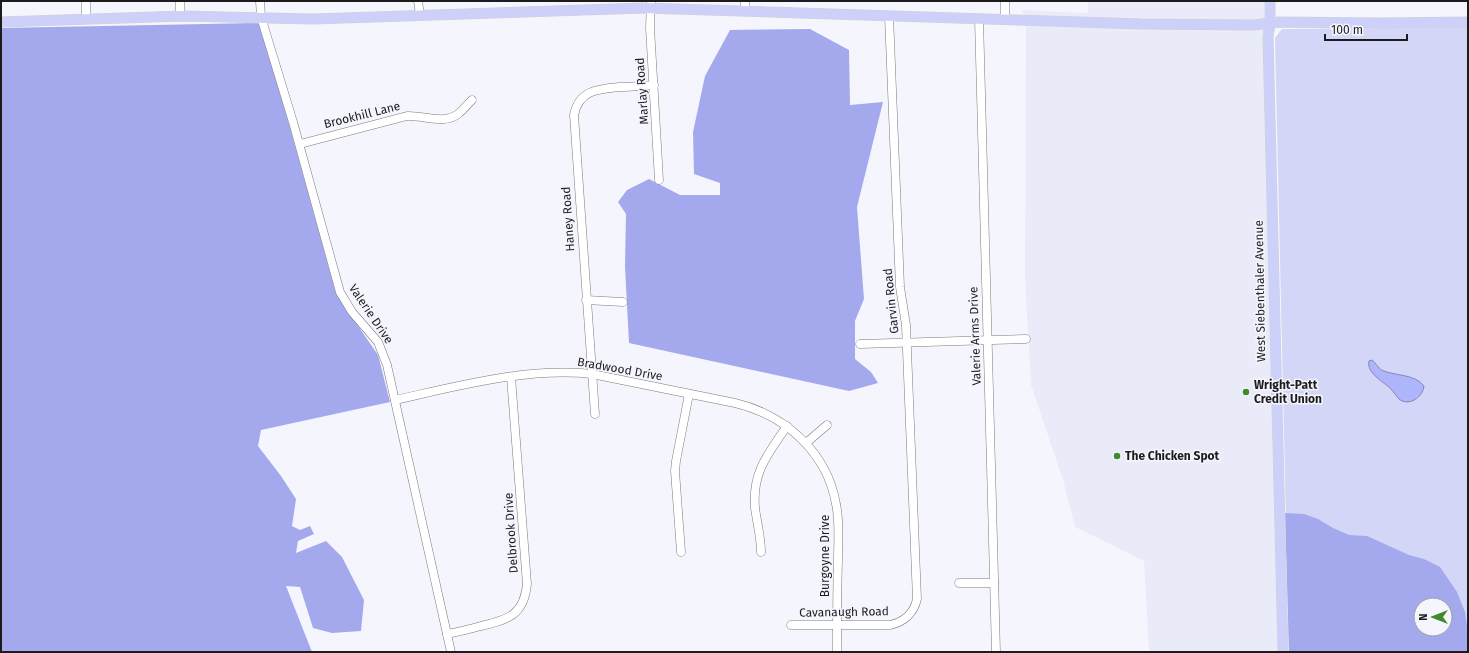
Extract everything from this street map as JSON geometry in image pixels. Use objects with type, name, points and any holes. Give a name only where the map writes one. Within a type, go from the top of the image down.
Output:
[{"type":"main road","name":"West Siebenthaler Avenue","points":[[1270,1],[1270,23],[1268,37],[1283,652]]},
{"type":"main road","points":[[1,22],[180,16],[313,19],[651,5],[745,6],[888,16],[1171,24],[1253,25],[1270,23],[1468,22]]},
{"type":"street","points":[[86,1],[86,19]]},
{"type":"street","points":[[180,1],[180,16]]},
{"type":"street","name":"Valerie Drive","points":[[260,1],[261,17],[300,144],[340,292],[352,312],[378,342],[385,360],[451,652]]},
{"type":"street","points":[[418,1],[420,15]]},
{"type":"street","points":[[1005,1],[1005,20]]},
{"type":"street","name":"Marlay Road","points":[[651,5],[650,28],[659,180]]},
{"type":"street","name":"Garvin Road","points":[[888,16],[900,287],[907,342],[917,584]]},
{"type":"street","name":"Valerie Arms Drive","points":[[979,19],[996,652]]},
{"type":"street","name":"Haney Road","points":[[594,414],[573,119],[575,108],[583,96],[595,90],[654,85]]},
{"type":"street","name":"Brookhill Lane","points":[[300,144],[407,116],[446,119],[457,115],[472,100]]},
{"type":"street","points":[[586,300],[622,302]]},
{"type":"street","points":[[860,344],[1026,339]]},
{"type":"street","name":"Bradwood Drive","points":[[395,400],[466,384],[511,377],[576,372],[746,406],[769,415],[787,426],[806,443]]},
{"type":"street","name":"Delbrook Drive","points":[[447,634],[508,619],[516,613],[525,597],[527,584],[511,377]]},
{"type":"street","points":[[681,552],[675,471],[689,394]]},
{"type":"street","points":[[806,443],[827,425]]},
{"type":"street","points":[[761,552],[755,495],[758,476],[763,462],[787,426]]},
{"type":"street","name":"Burgoyne Drive","points":[[806,443],[830,480],[836,503],[838,523],[837,652]]},
{"type":"street","points":[[959,583],[994,583]]},
{"type":"street","name":"Cavanaugh Road","points":[[791,625],[890,625],[899,622],[908,616],[915,607],[918,599],[917,584]]},
{"type":"shaded area","points":[[1088,1],[1264,1],[1278,652],[1149,652],[1144,561],[1075,527],[1063,480],[1031,385],[1025,278],[1026,20],[1022,10],[1088,13]]},
{"type":"shaded area","points":[[261,23],[336,294],[378,355],[390,402],[261,430],[258,446],[281,476],[296,499],[292,526],[300,530],[310,526],[314,534],[298,541],[296,553],[326,541],[342,557],[364,600],[361,631],[332,633],[313,628],[300,587],[286,586],[312,652],[1,652],[1,28]]},
{"type":"shaded area","points":[[1468,27],[1468,652],[1289,652],[1275,38],[1282,29]]},
{"type":"shaded area","points":[[810,29],[849,50],[850,105],[883,102],[857,207],[864,299],[855,321],[855,359],[871,372],[878,383],[849,391],[629,343],[625,267],[626,214],[618,202],[627,190],[649,179],[680,195],[720,195],[720,183],[694,174],[693,132],[705,76],[730,30]]},
{"type":"shaded area","points":[[1372,360],[1382,370],[1416,379],[1424,386],[1421,394],[1415,400],[1407,402],[1399,399],[1391,389],[1376,377],[1370,369],[1369,361]]},
{"type":"shaded area","points":[[1285,513],[1304,514],[1318,519],[1349,535],[1367,536],[1440,567],[1457,592],[1465,612],[1468,628],[1468,652],[1289,652]]},
{"type":"place","name":"Wright-Patt Credit Union","points":[[1246,392]]},
{"type":"place","name":"The Chicken Spot","points":[[1117,456]]}]
